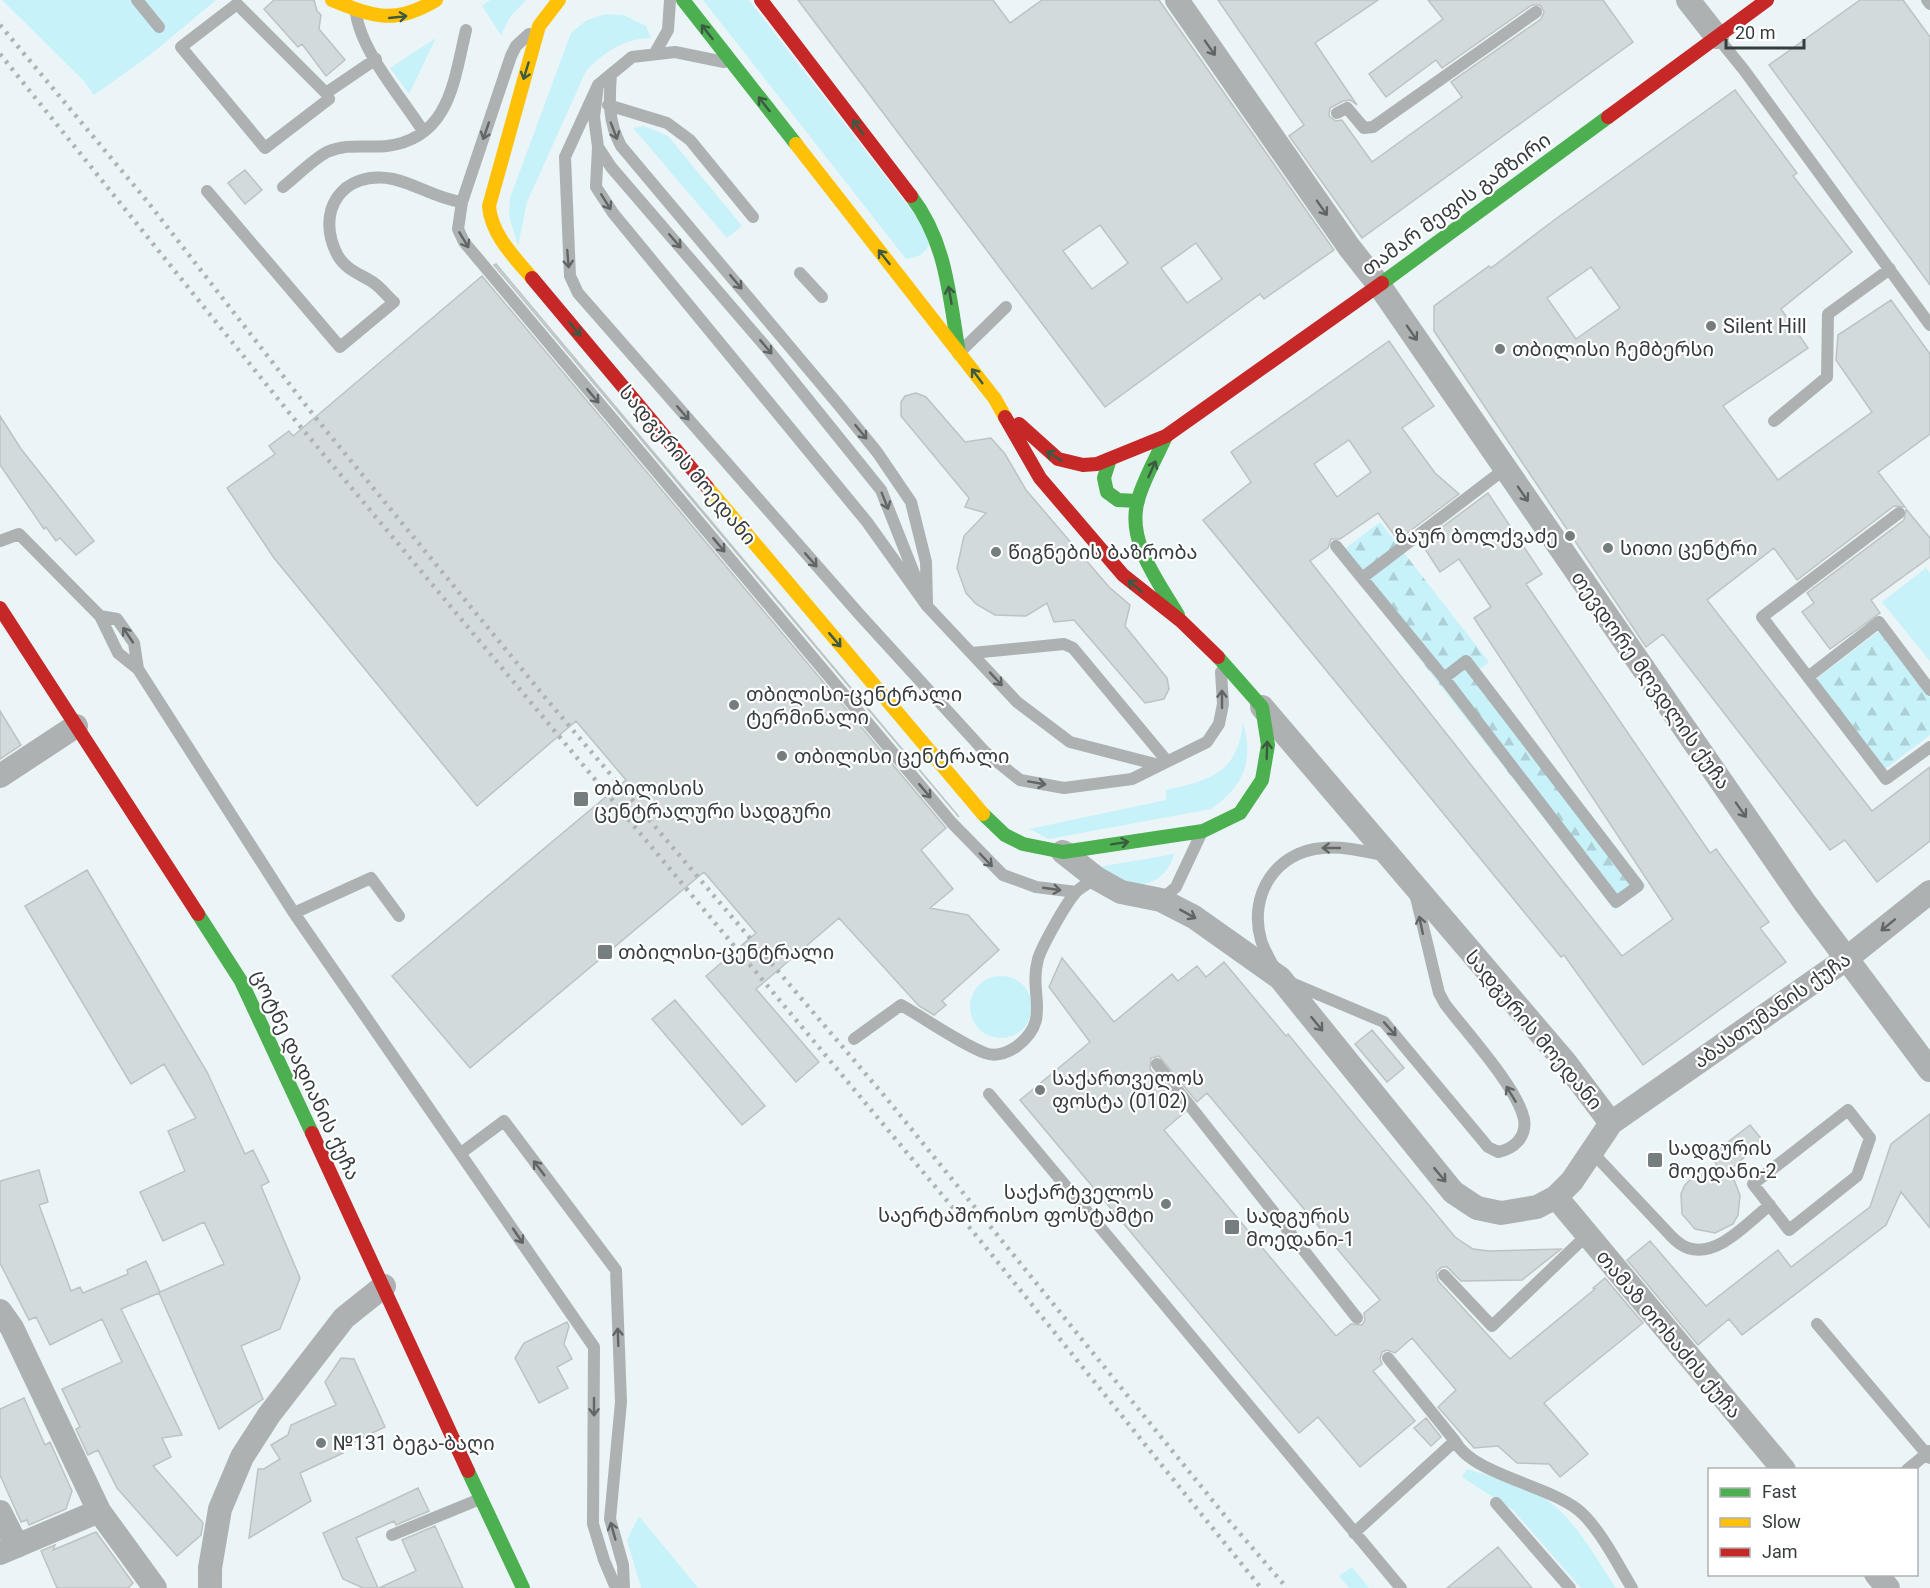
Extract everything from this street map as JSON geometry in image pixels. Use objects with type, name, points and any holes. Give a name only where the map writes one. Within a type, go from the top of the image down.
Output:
[{"type":"main road","points":[[333,0],[356,11],[383,18],[414,15],[436,0]]},
{"type":"main road","points":[[356,11],[365,0]]},
{"type":"main road","name":"სადგურის მოედანი","points":[[559,0],[539,26],[489,206],[490,220],[496,232],[540,288],[974,805],[1005,835],[1023,844],[1063,852],[1203,831],[1240,813],[1262,780],[1268,745],[1262,707],[1220,659],[1181,621],[1123,576],[1040,478],[995,399],[683,0]]},
{"type":"main road","points":[[761,0],[927,217],[942,253],[959,353]]},
{"type":"main road","name":"თამარ მეფის გამზირი","points":[[995,399],[1058,459],[1083,465],[1110,459],[1166,436],[1379,285],[1767,0]]},
{"type":"main road","points":[[1166,436],[1138,501],[1135,525],[1138,542],[1181,621]]},
{"type":"main road","points":[[1110,459],[1103,476],[1108,494],[1124,502],[1138,501]]},
{"type":"main road","name":"ცოტნე დადიანის ქუჩა","points":[[0,608],[242,981],[523,1588]]},
{"type":"street","name":"თევდორე მღვდლის ქუჩა","points":[[1177,0],[1287,146],[1349,247],[1379,285],[1846,959],[1930,1070]]},
{"type":"street","points":[[1688,0],[1717,38]]},
{"type":"street","name":"სადგურის მოედანი","points":[[1063,852],[1096,878],[1121,892],[1161,900],[1194,917],[1280,978],[1427,1160],[1465,1202],[1501,1213],[1537,1207],[1557,1197],[1572,1181],[1611,1123],[1565,1062],[1413,887],[1262,707]]},
{"type":"street","points":[[0,776],[76,726]]},
{"type":"street","name":"აბასთუმანის ქუჩა","points":[[1611,1123],[1846,959],[1930,892]]},
{"type":"street","name":"თამაზ თოხაძის ქუჩა","points":[[1557,1197],[1782,1468]]},
{"type":"street","points":[[210,1588],[210,1568],[220,1509],[242,1457],[269,1415],[344,1318],[384,1286]]},
{"type":"street","points":[[0,1311],[12,1328],[99,1510],[155,1588]]},
{"type":"street","points":[[0,1512],[9,1550],[99,1510]]},
{"type":"street","points":[[1877,1576],[1888,1588]]},
{"type":"lane","points":[[137,0],[159,27]]},
{"type":"lane","points":[[656,53],[668,30],[670,0]]},
{"type":"lane","points":[[237,4],[326,93],[329,99],[265,148],[181,47],[237,4]]},
{"type":"lane","points":[[356,11],[358,26],[376,59],[423,130]]},
{"type":"lane","points":[[1337,113],[1347,108],[1364,128],[1373,127],[1536,12]]},
{"type":"lane","points":[[539,26],[516,46],[462,202],[458,229],[464,242],[952,823],[998,872],[1029,885],[1076,892]]},
{"type":"lane","points":[[283,187],[326,153],[354,145],[384,146],[402,143],[440,118],[449,101],[466,30]]},
{"type":"lane","points":[[1717,38],[1744,70],[1930,326]]},
{"type":"lane","points":[[732,63],[675,52],[656,53],[632,57],[598,85],[565,157],[570,276],[579,293],[860,615],[985,752],[1020,780],[1064,788],[1132,779],[1207,742],[1219,724],[1223,704],[1220,659]]},
{"type":"lane","points":[[326,93],[376,59]]},
{"type":"lane","points":[[611,74],[608,105],[612,128],[621,146],[877,452],[911,502],[926,562],[927,606]]},
{"type":"lane","points":[[598,85],[594,117],[598,147],[596,187],[613,213],[867,522],[927,606],[1017,702],[1070,742],[1163,763]]},
{"type":"lane","points":[[608,105],[667,123],[690,140],[753,217]]},
{"type":"lane","points":[[598,147],[611,167],[765,346],[881,490],[927,606]]},
{"type":"lane","points":[[207,191],[340,347],[394,302],[372,282],[354,273],[339,257],[330,237],[330,209],[336,197],[346,187],[366,179],[393,179],[449,200],[462,202]]},
{"type":"lane","points":[[1774,420],[1827,377],[1828,314],[1890,269]]},
{"type":"lane","points":[[800,273],[822,297]]},
{"type":"lane","points":[[959,353],[1006,307]]},
{"type":"lane","points":[[1362,578],[1506,468]]},
{"type":"lane","points":[[1899,513],[1762,617],[1886,779],[1930,747]]},
{"type":"lane","points":[[0,541],[19,534],[100,616],[118,653],[138,669],[294,912],[594,1347],[593,1524],[616,1588]]},
{"type":"lane","points":[[1336,546],[1443,678],[1616,902],[1638,886],[1466,661],[1443,678]]},
{"type":"lane","points":[[100,616],[117,619],[134,643],[138,669]]},
{"type":"lane","points":[[1808,677],[1879,621],[1930,690]]},
{"type":"lane","points":[[972,653],[1064,644],[1073,648],[1163,763]]},
{"type":"lane","points":[[1161,900],[1176,887],[1203,831]]},
{"type":"lane","points":[[1388,857],[1344,848],[1322,848],[1302,852],[1286,860],[1271,873],[1262,889],[1258,918],[1261,940],[1280,978],[1384,1022],[1488,1147],[1498,1152],[1514,1146],[1522,1137],[1524,1118],[1502,1079],[1444,1004],[1439,993],[1413,887]]},
{"type":"lane","points":[[294,912],[371,878],[399,916]]},
{"type":"lane","points":[[854,1039],[901,1005],[986,1053],[1010,1052],[1025,1040],[1036,1026],[1039,1009],[1035,982],[1038,958],[1076,892],[1096,878]]},
{"type":"lane","points":[[1157,1064],[1357,1318]]},
{"type":"lane","points":[[989,1094],[1401,1588]]},
{"type":"lane","points":[[1848,1110],[1870,1138],[1857,1176],[1789,1230],[1770,1205],[1753,1184],[1848,1110]]},
{"type":"lane","points":[[461,1153],[504,1121],[616,1270],[621,1402],[610,1519],[623,1565],[624,1588]]},
{"type":"lane","points":[[1591,1151],[1672,1237],[1687,1248],[1704,1250],[1717,1246],[1770,1205]]},
{"type":"lane","points":[[1444,1275],[1492,1326],[1587,1235]]},
{"type":"lane","points":[[1817,1324],[1929,1454],[1910,1468]]},
{"type":"lane","points":[[1388,1358],[1455,1441],[1461,1452],[1474,1462],[1546,1491],[1578,1509],[1632,1588]]},
{"type":"lane","points":[[1354,1533],[1455,1441]]},
{"type":"lane","points":[[393,1535],[481,1498]]},
{"type":"lane","points":[[1496,1503],[1570,1588]]},
{"type":"green space","points":[[2,0],[216,0],[150,55],[94,95],[83,80]]},
{"type":"green space","points":[[490,0],[526,0],[510,17],[501,35],[482,6]]},
{"type":"green space","points":[[703,0],[749,0],[932,237],[923,252],[916,257],[906,259]]},
{"type":"green space","points":[[606,14],[623,15],[646,26],[651,38],[632,41],[615,48],[586,71],[527,202],[518,246],[509,216],[510,198],[571,33],[587,20]]},
{"type":"green space","points":[[436,38],[409,94],[390,68]]},
{"type":"green space","points":[[644,126],[668,136],[742,226],[727,238],[633,128]]},
{"type":"green space","points":[[1380,522],[1489,662],[1479,670],[1646,886],[1615,910],[1338,554]]},
{"type":"green space","points":[[1926,568],[1930,573],[1930,661],[1882,602]]},
{"type":"green space","points":[[1879,631],[1930,697],[1930,735],[1885,769],[1816,679]]},
{"type":"green space","points":[[1243,723],[1247,749],[1243,772],[1239,782],[1211,809],[1049,839],[1029,829],[1166,800],[1166,790],[1208,778],[1228,764],[1235,754]]},
{"type":"green space","points":[[1174,854],[1163,874],[1143,884],[1123,882],[1098,867]]},
{"type":"green space","points":[[995,976],[1007,976],[1023,985],[1030,995],[1032,1007],[1030,1019],[1023,1029],[1007,1038],[995,1038],[984,1033],[975,1024],[970,1013],[970,1001],[975,990],[984,981]]},
{"type":"green space","points":[[1467,1469],[1524,1487],[1553,1505],[1574,1526],[1616,1588],[1581,1588],[1513,1510],[1462,1477]]},
{"type":"green space","points":[[639,1516],[698,1588],[641,1588],[627,1540]]},
{"type":"green space","points":[[1352,1567],[1369,1588],[1349,1588],[1339,1576]]},
{"type":"building","points":[[274,0],[314,0],[317,11],[321,15],[319,29],[345,60],[326,76],[302,44],[298,47],[264,9]]},
{"type":"building","points":[[798,0],[993,0],[1010,23],[1042,0],[1159,0],[1334,250],[1264,299],[1260,294],[1105,407]],"holes":[[[1100,225],[1128,263],[1092,289],[1063,251]],[[1196,243],[1222,279],[1187,303],[1161,268]]]},
{"type":"building","points":[[1218,0],[1378,0],[1315,43],[1357,105],[1350,100],[1343,101],[1330,108],[1329,116],[1336,121],[1342,120],[1372,162],[1462,97],[1451,82],[1541,19],[1544,12],[1540,5],[1532,5],[1442,68],[1436,60],[1386,97],[1369,74],[1443,19],[1428,0],[1603,0],[1633,42],[1362,238],[1289,136],[1304,125]]},
{"type":"building","points":[[1860,0],[1903,0],[1930,37],[1930,285],[1769,65]]},
{"type":"building","points":[[1735,90],[1797,173],[1793,176],[1852,252],[1781,309],[1808,348],[1723,406],[1778,480],[1872,412],[1836,360],[1838,335],[1891,300],[1930,354],[1930,434],[1878,472],[1905,507],[1894,506],[1797,580],[1774,548],[1707,600],[1872,811],[1930,767],[1930,841],[1877,882],[1845,840],[1830,850],[1663,634],[1646,647],[1434,331],[1434,306],[1489,266],[1491,268]],"holes":[[[1591,267],[1620,308],[1576,339],[1547,298]]]},
{"type":"building","points":[[245,170],[262,190],[245,204],[228,183]]},
{"type":"building","points":[[496,264],[959,817],[494,265]]},
{"type":"building","name":"თბილისი-ცენტრალი ტერმინალი","points":[[482,276],[946,828],[921,850],[953,889],[930,908],[968,915],[999,950],[942,1001],[946,1005],[934,1015],[919,1006],[839,918],[756,989],[819,1062],[796,1082],[706,976],[756,933],[704,872],[470,1068],[392,976],[626,780],[576,721],[477,806],[274,558],[227,488],[275,454],[269,446],[289,431],[293,436]]},
{"type":"building","points":[[1389,341],[1434,406],[1402,428],[1435,473],[1459,494],[1398,540],[1378,513],[1340,539],[1331,539],[1328,548],[1310,561],[1622,956],[1673,919],[1474,618],[1491,607],[1459,559],[1440,572],[1421,543],[1488,493],[1542,574],[1526,584],[1710,853],[1716,849],[1769,922],[1760,928],[1786,962],[1643,1065],[1564,955],[1561,957],[1203,520],[1251,482],[1231,452]],"holes":[[[1349,440],[1371,472],[1337,497],[1314,464]]]},
{"type":"building","points":[[916,393],[926,397],[965,442],[991,438],[1005,454],[1026,490],[1109,587],[1130,605],[1125,626],[1167,678],[1169,689],[1164,699],[1145,703],[1074,620],[1054,622],[1047,603],[1026,616],[995,615],[976,604],[966,593],[957,568],[964,536],[986,513],[965,507],[969,498],[901,416],[901,402],[905,396]]},
{"type":"building","points":[[0,416],[21,449],[94,541],[76,555],[60,538],[56,541],[46,527],[44,529],[0,465]]},
{"type":"building","points":[[1906,509],[1930,538],[1930,557],[1871,600],[1880,613],[1830,649],[1802,612],[1814,603],[1807,593],[1904,520]]},
{"type":"building","points":[[0,711],[21,745],[0,759]]},
{"type":"building","points":[[87,870],[207,1072],[245,1154],[253,1150],[269,1182],[261,1186],[300,1278],[280,1329],[241,1346],[263,1399],[219,1429],[159,1293],[121,1309],[182,1435],[162,1438],[171,1457],[153,1466],[203,1523],[201,1535],[177,1556],[117,1488],[98,1450],[88,1455],[76,1429],[80,1427],[62,1389],[122,1362],[102,1319],[50,1345],[36,1317],[29,1320],[0,1263],[0,1181],[39,1170],[48,1202],[39,1205],[71,1291],[80,1287],[83,1293],[128,1274],[127,1270],[146,1261],[160,1292],[224,1264],[204,1222],[163,1241],[140,1192],[185,1171],[168,1131],[196,1118],[164,1064],[131,1084],[25,906]]},
{"type":"building","points":[[1062,958],[1114,1022],[1172,974],[1178,981],[1197,966],[1206,977],[1224,962],[1286,1036],[1288,1034],[1455,1237],[1473,1249],[1489,1251],[1561,1249],[1522,1280],[1461,1281],[1447,1267],[1442,1267],[1436,1272],[1438,1281],[1510,1359],[1595,1289],[1593,1288],[1605,1278],[1643,1323],[1544,1403],[1588,1454],[1560,1477],[1549,1464],[1517,1463],[1498,1446],[1474,1448],[1438,1407],[1456,1390],[1412,1338],[1395,1353],[1387,1350],[1382,1352],[1380,1359],[1382,1364],[1373,1371],[1415,1421],[1360,1467],[1318,1417],[1299,1433],[1020,1100],[1090,1042],[1049,987]],"holes":[[[1159,1056],[1197,1102],[1207,1093],[1380,1300],[1364,1313],[1365,1320],[1362,1325],[1351,1324],[1336,1336],[1164,1130],[1185,1112],[1150,1069],[1151,1058]]]},
{"type":"building","points":[[675,1000],[765,1106],[742,1125],[652,1019]]},
{"type":"building","points":[[1372,1030],[1404,1068],[1387,1082],[1355,1044]]},
{"type":"building","points":[[1930,1114],[1930,1228],[1901,1192],[1886,1225],[1742,1335],[1729,1319],[1698,1345],[1627,1260],[1650,1241],[1706,1306],[1778,1250],[1791,1267],[1870,1207],[1891,1144]]},
{"type":"building","points":[[1750,1125],[1763,1141],[1730,1170],[1740,1195],[1738,1215],[1733,1224],[1715,1233],[1695,1229],[1682,1214],[1681,1194],[1685,1185],[1692,1178],[1717,1165],[1710,1156]]},
{"type":"building","points":[[567,1322],[569,1326],[564,1344],[572,1359],[557,1367],[568,1388],[539,1403],[515,1358],[524,1343]]},
{"type":"building","points":[[341,1358],[354,1359],[385,1427],[341,1448],[343,1453],[300,1473],[311,1501],[249,1538],[258,1469],[264,1469],[280,1459],[271,1445],[288,1435],[291,1425],[336,1405],[325,1382]]},
{"type":"building","points":[[24,1398],[45,1445],[50,1442],[72,1491],[66,1509],[29,1525],[27,1520],[21,1522],[0,1475],[0,1409]]},
{"type":"building","points":[[1426,1418],[1441,1437],[1431,1446],[1414,1428]]},
{"type":"building","points":[[418,1488],[429,1511],[396,1525],[394,1521],[356,1538],[378,1588],[363,1588],[343,1579],[323,1533]]},
{"type":"building","points":[[435,1526],[463,1588],[379,1588],[416,1571],[402,1540]]},
{"type":"building","points":[[96,1532],[133,1583],[128,1588],[57,1588],[41,1551],[55,1545],[53,1550]]},
{"type":"building","points":[[1498,1547],[1532,1588],[1447,1588]]},
{"type":"railway","points":[[0,25],[147,201],[315,417],[548,701],[887,1099],[1230,1522],[1287,1588]]},
{"type":"railway","points":[[0,54],[299,425],[979,1239],[1261,1588]]},
{"type":"traffic: fast","points":[[683,0],[796,144]]},
{"type":"traffic: fast","points":[[1382,283],[1608,117]]},
{"type":"traffic: fast","points":[[911,196],[923,214],[939,251],[949,291],[959,353]]},
{"type":"traffic: fast","points":[[1166,436],[1138,500],[1135,515],[1136,530],[1146,560],[1178,615]]},
{"type":"traffic: fast","points":[[1110,459],[1104,478],[1107,492],[1118,500],[1138,501]]},
{"type":"traffic: fast","points":[[983,814],[1005,835],[1023,844],[1063,852],[1203,831],[1240,813],[1262,780],[1268,745],[1262,707],[1218,657]]},
{"type":"traffic: fast","points":[[198,914],[241,981],[312,1133]]},
{"type":"traffic: fast","points":[[468,1471],[523,1588]]},
{"type":"traffic: slow","points":[[332,0],[360,11],[384,16],[408,13],[436,0]]},
{"type":"traffic: slow","points":[[532,278],[499,236],[489,206],[539,26],[559,0]]},
{"type":"traffic: slow","points":[[796,144],[995,399],[1005,417]]},
{"type":"traffic: slow","points":[[707,487],[983,814]]},
{"type":"traffic: jam","points":[[761,0],[911,196]]},
{"type":"traffic: jam","points":[[1608,117],[1767,0]]},
{"type":"traffic: jam","points":[[532,278],[707,487]]},
{"type":"traffic: jam","points":[[1019,424],[1058,459],[1083,465],[1097,464],[1166,436],[1382,283]]},
{"type":"traffic: jam","points":[[1005,417],[1040,478],[1123,575],[1181,621],[1218,657]]},
{"type":"traffic: jam","points":[[0,608],[198,914]]},
{"type":"traffic: jam","points":[[312,1133],[468,1471]]},
{"type":"place","name":"Silent Hill","points":[[1711,326]]},
{"type":"place","name":"თბილისი ჩემბერსი","points":[[1500,349]]},
{"type":"place","name":"ზაურ ბოლქვაძე","points":[[1570,536]]},
{"type":"place","name":"სითი ცენტრი","points":[[1608,548]]},
{"type":"place","name":"წიგნების ბაზრობა","points":[[996,552]]},
{"type":"place","name":"თბილისი-ცენტრალი ტერმინალი","points":[[734,705]]},
{"type":"place","name":"თბილისი ცენტრალი","points":[[782,756]]},
{"type":"place","name":"თბილისის ცენტრალური სადგური","points":[[581,799]]},
{"type":"place","name":"თბილისი-ცენტრალი","points":[[605,952]]},
{"type":"place","name":"საქართველოს ფოსტა (0102)","points":[[1040,1090]]},
{"type":"place","name":"სადგურის მოედანი-2","points":[[1655,1160]]},
{"type":"place","name":"საქარტველოს საერტაშორისო ფოსტამტი","points":[[1166,1204]]},
{"type":"place","name":"სადგურის მოედანი-1","points":[[1232,1227]]},
{"type":"place","name":"№131 ბეგა-ბაღი","points":[[321,1443]]}]
